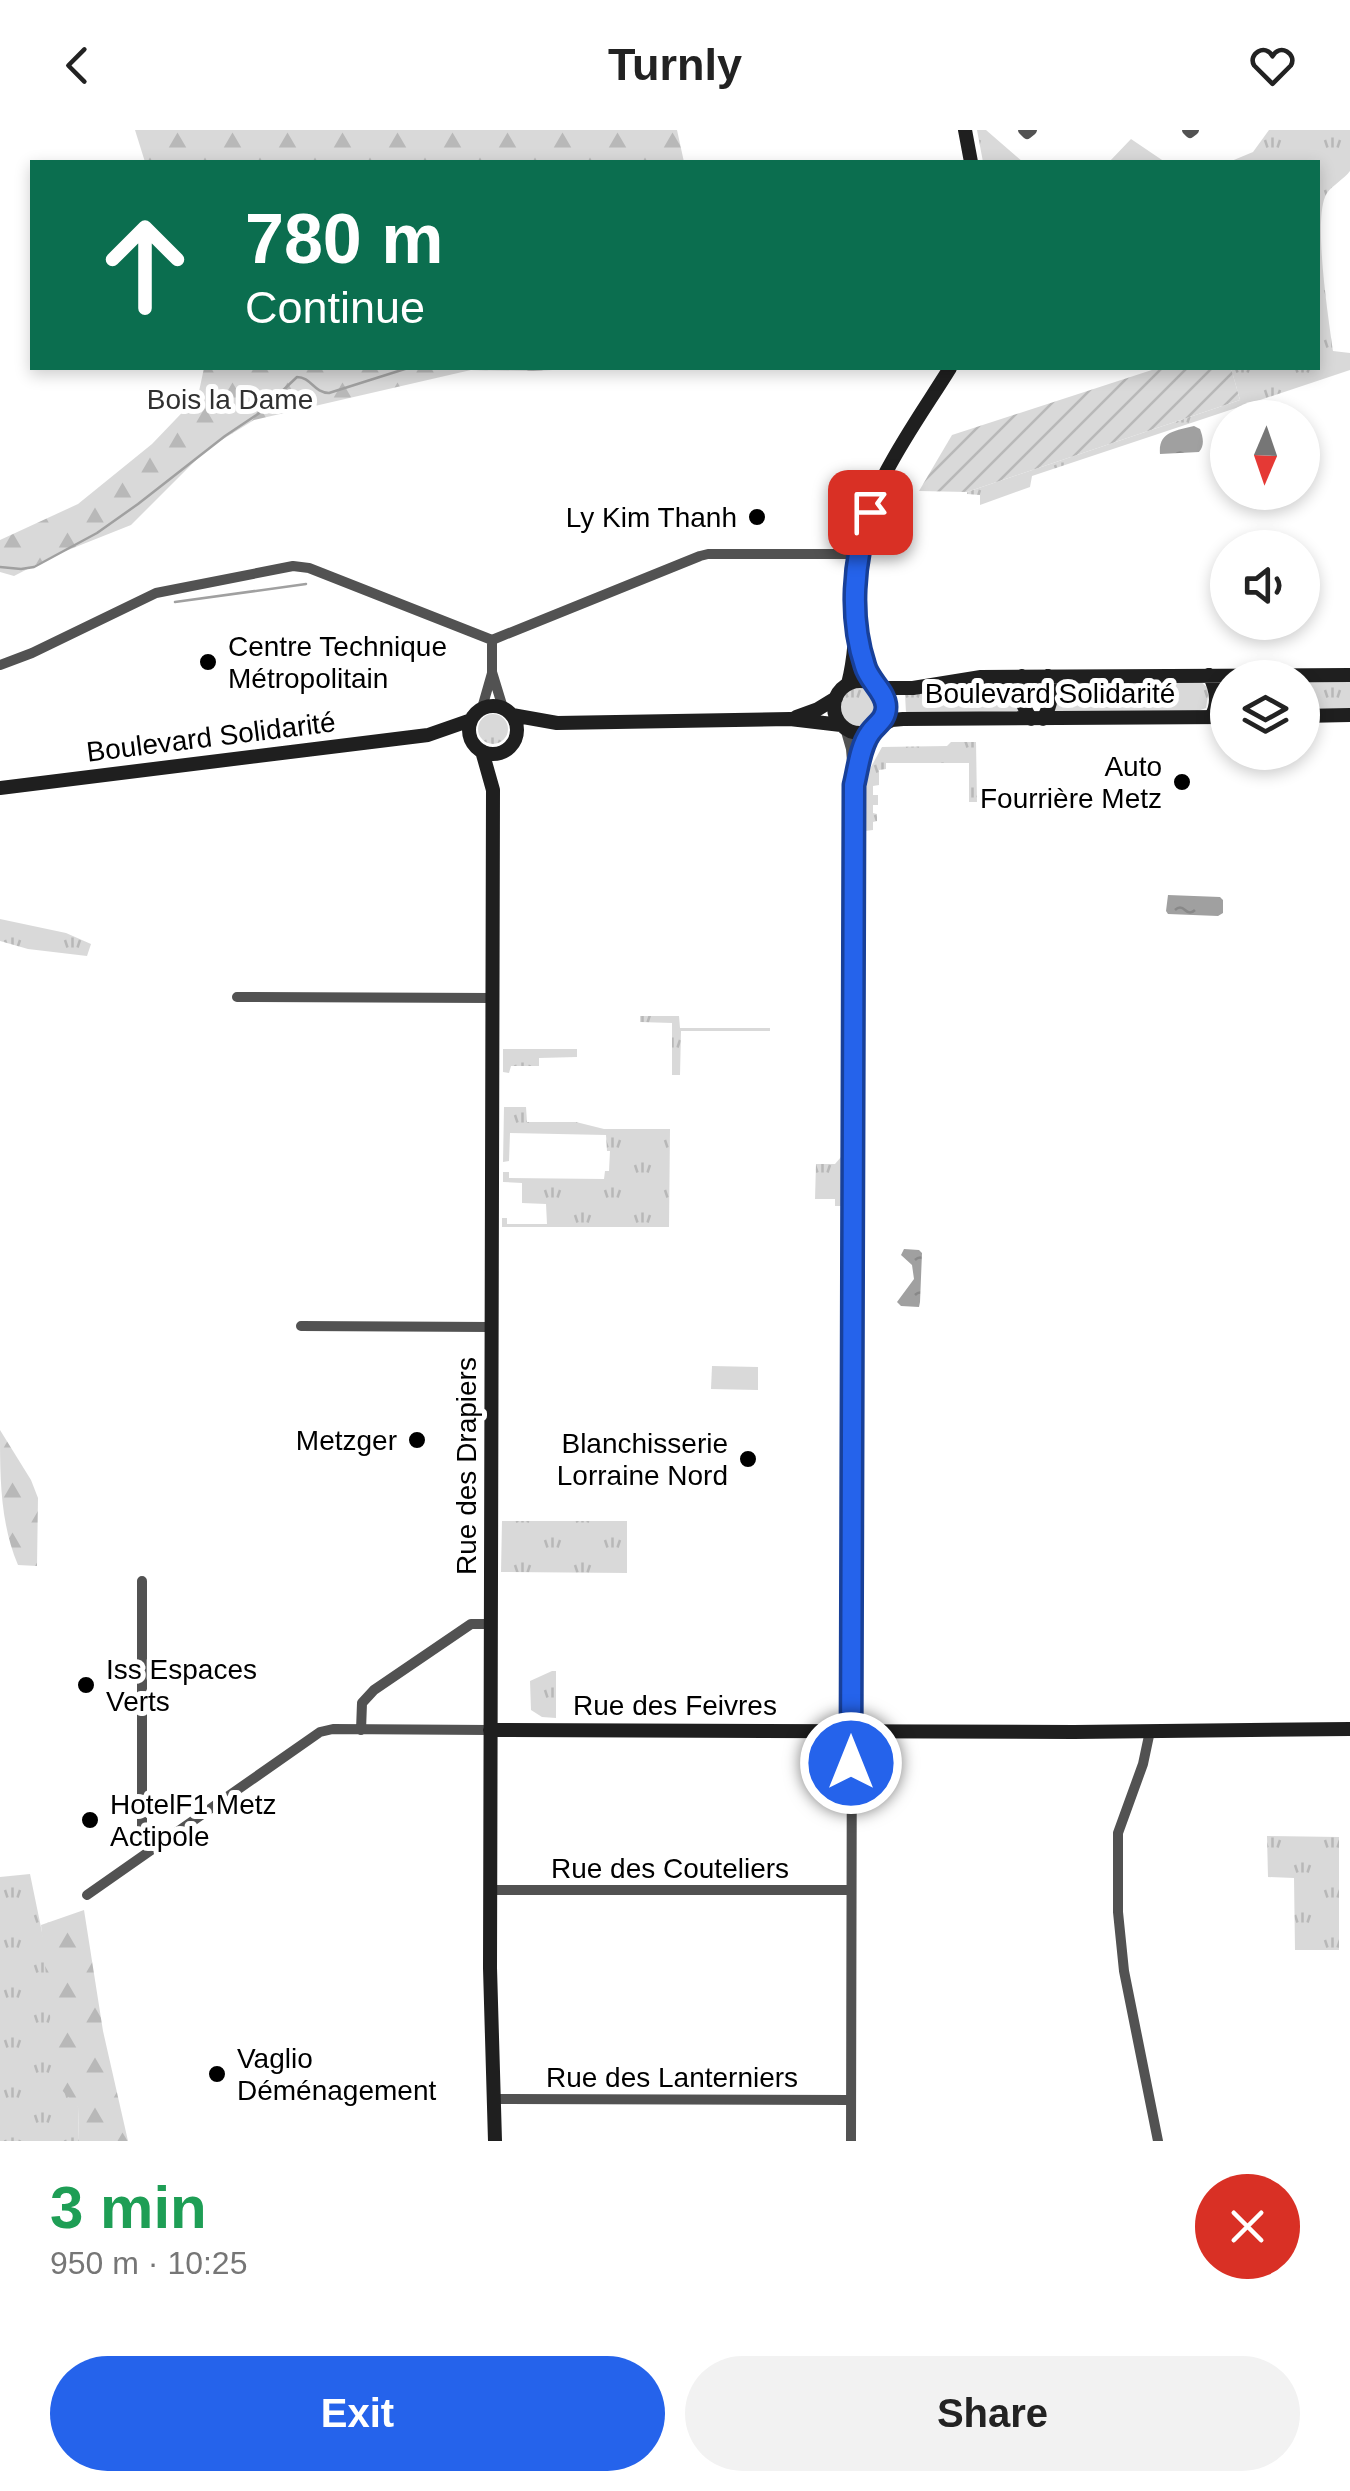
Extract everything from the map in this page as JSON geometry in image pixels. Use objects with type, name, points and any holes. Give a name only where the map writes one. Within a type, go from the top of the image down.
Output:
[{"type":"street","points":[[965,130],[971,160]]},
{"type":"street","points":[[1023,130],[1027,134],[1032,130]]},
{"type":"street","points":[[790,719],[818,709],[836,698],[848,684],[856,640],[863,532],[879,487],[949,370]]},
{"type":"street","points":[[0,665],[156,592],[293,566],[309,568],[492,640],[700,556],[859,554]]},
{"type":"street","points":[[492,640],[492,672],[482,708],[471,720],[470,737],[478,748],[490,754],[531,731],[557,723]]},
{"type":"street","points":[[854,785],[862,752],[886,708],[867,674],[856,640]]},
{"type":"street","points":[[492,672],[517,727],[510,745]]},
{"type":"street","name":"Boulevard Solidarité","points":[[876,687],[901,689],[970,678],[1022,676],[1350,675]]},
{"type":"street","points":[[1022,676],[1021,702],[1037,719],[1051,702],[1048,676]]},
{"type":"street","points":[[848,684],[863,682],[876,687]]},
{"type":"street","points":[[836,698],[834,710],[851,751],[854,785],[851,2141]]},
{"type":"street","points":[[482,708],[489,706],[557,723],[790,719],[843,726],[857,733],[873,730]]},
{"type":"street","points":[[1320,716],[1350,716]]},
{"type":"street","name":"Boulevard Solidarité","points":[[873,730],[903,719],[1210,717]]},
{"type":"street","name":"Boulevard Solidarité","points":[[0,788],[428,735],[471,720]]},
{"type":"street","name":"Boulevard Solidarité","points":[[428,735],[456,738],[478,748]]},
{"type":"street","name":"Rue des Drapiers","points":[[492,790],[510,745]]},
{"type":"street","name":"Rue des Drapiers","points":[[478,748],[492,790],[490,2014],[495,2141]]},
{"type":"street","points":[[237,998],[492,998]]},
{"type":"street","points":[[301,1326],[491,1327]]},
{"type":"street","points":[[142,1580],[142,1832],[150,1850]]},
{"type":"street","points":[[360,1730],[362,1703],[374,1690],[472,1624],[491,1624]]},
{"type":"street","name":"Rue des Feivres","points":[[87,1895],[312,1736],[333,1729],[1350,1729]]},
{"type":"street","points":[[1150,1731],[1143,1764],[1118,1833],[1118,1912],[1124,1971],[1158,2141]]},
{"type":"street","name":"Rue des Couteliers","points":[[490,1890],[850,1890]]},
{"type":"street","name":"Rue des Lanterniers","points":[[494,2099],[851,2100]]},
{"type":"green space","points":[[135,130],[677,130],[684,160],[144,160]]},
{"type":"green space","points":[[977,130],[986,130],[1021,160],[983,160]]},
{"type":"green space","points":[[1269,130],[1350,130],[1350,171],[1327,193],[1321,223],[1333,351],[1350,353],[1350,370],[1260,400],[1240,400],[1232,370],[1320,370],[1320,160],[1234,160],[1253,152]]},
{"type":"green space","points":[[1131,139],[1162,160],[1111,160]]},
{"type":"green space","name":"Bois la Dame","points":[[204,370],[471,370],[254,420],[207,449],[131,525],[14,576],[0,572],[0,540],[78,504],[152,444],[198,396]]},
{"type":"green space","points":[[1152,370],[1232,370],[1240,400],[1210,400],[1210,410],[967,492],[919,491],[952,435]]},
{"type":"green space","points":[[1210,410],[1210,417],[1032,476],[1030,487],[980,505],[980,495],[967,492]]},
{"type":"green space","points":[[1320,678],[1350,679],[1350,710],[1320,710]]},
{"type":"green space","points":[[1198,679],[1209,689],[1206,708],[1195,712],[1053,712],[1059,698],[1059,681]]},
{"type":"green space","points":[[1012,681],[1021,713],[906,713],[905,694]]},
{"type":"green space","points":[[860,687],[874,693],[880,707],[874,721],[860,727],[846,721],[840,707],[846,693]]},
{"type":"green space","points":[[493,714],[504,718],[508,729],[504,740],[493,744],[482,740],[478,729],[482,718]]},
{"type":"green space","points":[[951,742],[976,742],[977,802],[969,802],[969,763],[886,763],[886,769],[879,770],[879,785],[873,786],[873,795],[878,795],[878,805],[873,805],[877,821],[873,822],[873,830],[865,831],[866,776],[882,747],[947,746]]},
{"type":"green space","points":[[0,919],[66,933],[91,944],[87,956],[28,949],[0,941]]},
{"type":"green space","points":[[640,1016],[679,1016],[680,1028],[770,1031],[681,1031],[680,1075],[672,1075],[672,1023],[640,1022]]},
{"type":"green space","points":[[503,1049],[577,1049],[577,1057],[539,1058],[539,1066],[511,1066],[509,1073],[503,1072]]},
{"type":"green space","points":[[504,1107],[526,1107],[527,1122],[576,1122],[604,1129],[670,1129],[669,1227],[502,1227],[502,1218],[507,1218],[507,1224],[547,1224],[546,1204],[522,1203],[522,1183],[503,1182],[503,1172],[509,1172],[509,1178],[604,1179],[605,1171],[609,1171],[610,1151],[606,1135],[510,1133],[509,1161],[503,1162]]},
{"type":"green space","points":[[841,1157],[841,1206],[835,1206],[835,1199],[815,1199],[816,1164],[835,1164]]},
{"type":"green space","points":[[712,1366],[758,1367],[758,1390],[711,1389]]},
{"type":"green space","points":[[0,1430],[38,1498],[37,1566],[18,1565],[12,1549],[4,1516]]},
{"type":"green space","points":[[502,1521],[627,1521],[627,1573],[501,1572]]},
{"type":"green space","points":[[556,1671],[556,1718],[542,1717],[531,1710],[530,1681]]},
{"type":"green space","points":[[1267,1836],[1339,1837],[1339,1950],[1295,1950],[1294,1878],[1268,1877]]},
{"type":"green space","points":[[30,1874],[78,2107],[79,2141],[0,2141],[0,1877]]},
{"type":"green space","points":[[84,1910],[103,2031],[128,2141],[79,2141],[78,2107],[57,2085],[41,1925]]},
{"type":"water","points":[[1194,426],[1203,438],[1199,452],[1160,454],[1165,436]]},
{"type":"water","points":[[1168,895],[1220,897],[1223,913],[1168,914]]},
{"type":"water","points":[[904,1249],[922,1253],[919,1307],[901,1306],[897,1302],[914,1279],[912,1265],[901,1255]]},
{"type":"waterway","points":[[0,567],[34,567],[97,533],[258,414],[297,377],[329,393],[402,370]]},
{"type":"waterway","points":[[175,602],[306,584]]},
{"type":"place","name":"Ly Kim Thanh","points":[[757,517]]},
{"type":"place","name":"Centre Technique Métropolitain","points":[[208,662]]},
{"type":"place","name":"Auto Fourrière Metz","points":[[1182,782]]},
{"type":"place","name":"Metzger","points":[[417,1440]]},
{"type":"place","name":"Blanchisserie Lorraine Nord","points":[[748,1459]]},
{"type":"place","name":"Iss Espaces Verts","points":[[86,1685]]},
{"type":"place","name":"HotelF1 Metz Actipole","points":[[90,1820]]},
{"type":"place","name":"Vaglio Déménagement","points":[[217,2074]]},
{"type":"route","points":[[851,1763],[854,785],[871,730],[881,722],[886,708],[867,674],[856,640],[860,542],[870,512]]}]
